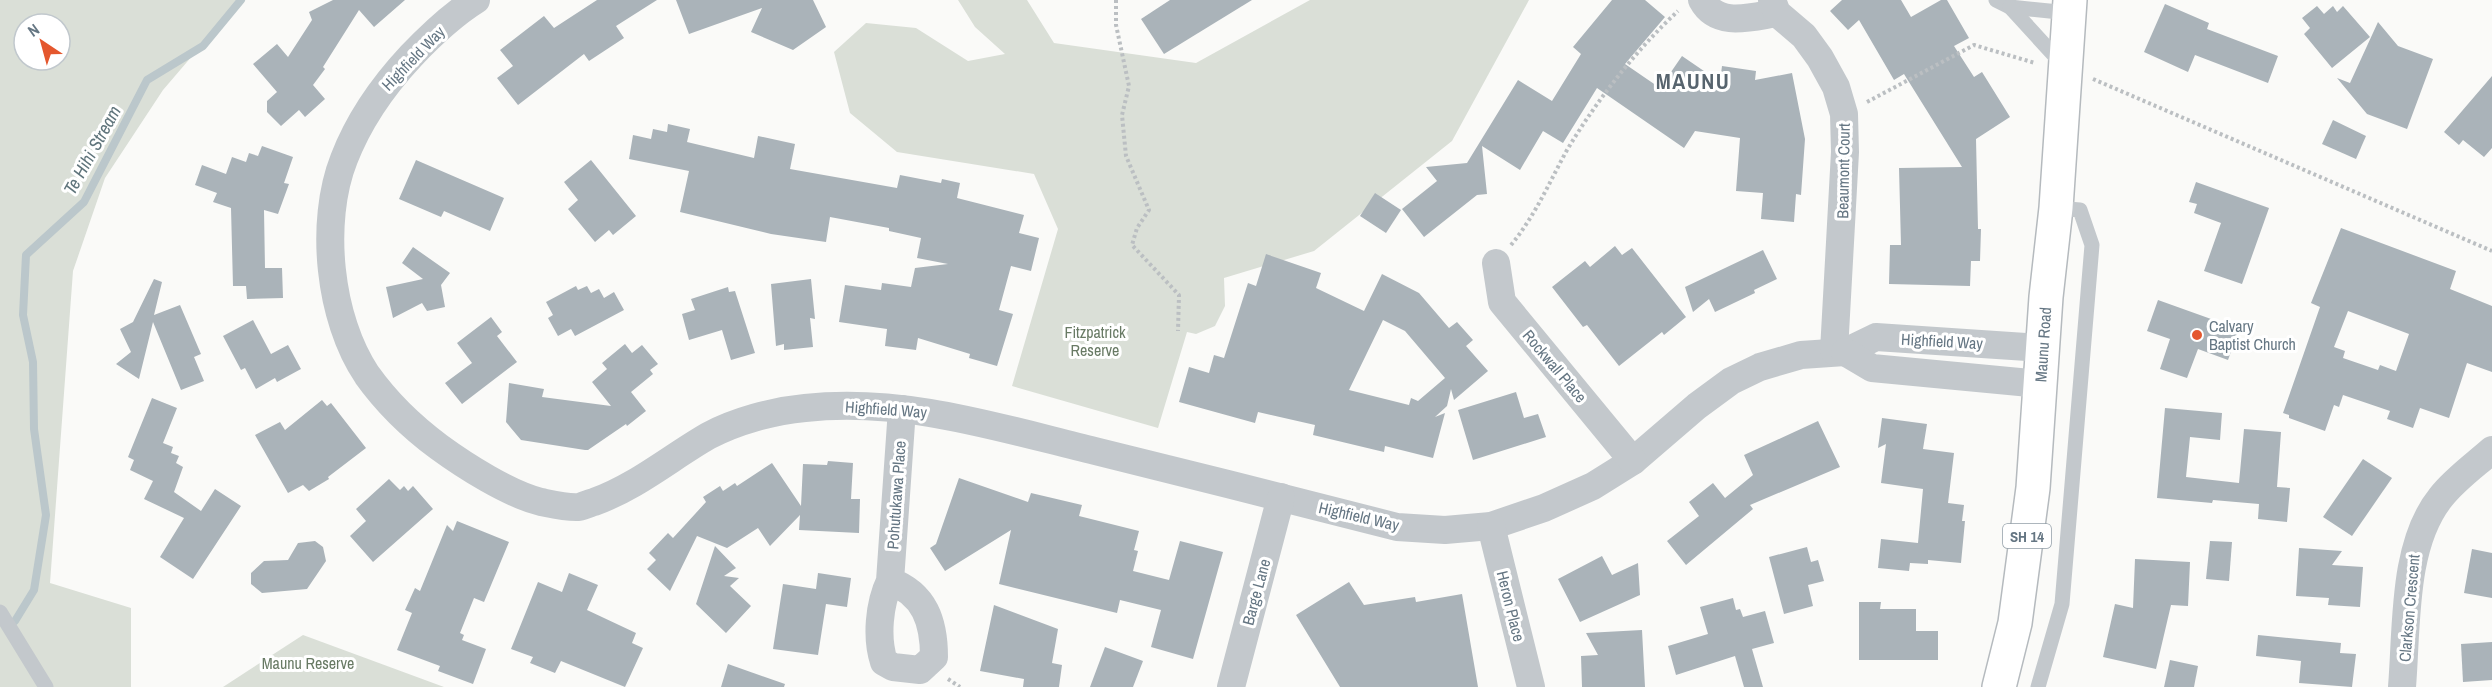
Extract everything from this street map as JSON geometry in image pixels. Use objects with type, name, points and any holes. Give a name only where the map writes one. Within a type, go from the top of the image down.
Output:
[{"type":"main road","name":"Maunu Road","points":[[1999,687],[2015,623],[2033,488],[2056,208],[2069,7]]},
{"type":"street","name":"Highfield Way","points":[[476,0],[426,40],[389,79],[362,120],[343,160],[333,199],[330,245],[332,278],[345,330],[366,373],[390,404],[420,433],[453,457],[495,482],[539,501],[580,507],[616,494],[712,434],[757,418],[812,407],[852,405],[945,414],[1396,527],[1445,530],[1491,526],[1544,508],[1593,486],[1633,461],[1697,406],[1731,381],[1760,367],[1801,355],[1840,351],[1876,337],[2043,348]]},
{"type":"street","name":"Beaumont Court","points":[[1694,3],[1713,15],[1726,18],[1775,6],[1804,36],[1820,58],[1836,87],[1844,114],[1845,152],[1840,351]]},
{"type":"street","name":"Rockwall Place","points":[[1496,263],[1502,302],[1633,461]]},
{"type":"street","name":"Highfield Way","points":[[1840,351],[1872,368],[2040,384]]},
{"type":"street","name":"Pohutukawa Place","points":[[890,580],[902,409]]},
{"type":"street","name":"Clarkson Crescent","points":[[2402,687],[2414,548],[2424,523],[2441,497],[2492,450]]},
{"type":"street","name":"Barge Lane","points":[[1231,687],[1281,497]]},
{"type":"street","name":"Heron Place","points":[[1491,526],[1532,687]]},
{"type":"lane","points":[[2003,4],[2069,7]]},
{"type":"lane","points":[[2003,4],[2064,66]]},
{"type":"lane","points":[[2038,687],[2062,604],[2091,245],[2080,210],[2056,208]]},
{"type":"lane","points":[[0,612],[46,687]]},
{"type":"path","points":[[1116,0],[1116,25],[1129,86],[1122,116],[1126,156],[1149,210],[1137,228],[1132,245],[1179,295],[1178,332]]},
{"type":"path","points":[[1496,263],[1529,222],[1568,149],[1629,61],[1677,11],[1694,3]]},
{"type":"path","points":[[1844,114],[1974,45],[2031,62],[2064,66],[2492,251]]},
{"type":"green space","points":[[0,0],[240,0],[163,90],[105,178],[73,271],[50,583],[131,608],[131,687],[0,687]]},
{"type":"green space","name":"Fitzpatrick Reserve","points":[[958,0],[1027,0],[1054,43],[1196,63],[1310,0],[1529,0],[1452,141],[1314,251],[1224,278],[1225,306],[1215,326],[1196,334],[1187,332],[1158,428],[1012,386],[1058,229],[1034,174],[897,152],[850,113],[834,52],[866,23],[916,28],[968,61],[1005,54],[975,27]]},
{"type":"green space","name":"Maunu Reserve","points":[[303,635],[444,687],[223,687]]},
{"type":"building","points":[[333,0],[405,0],[374,27],[359,10],[323,67],[325,69],[313,85],[325,99],[305,117],[299,110],[281,126],[267,112],[267,101],[277,92],[253,64],[277,44],[288,57],[312,20],[309,12]]},
{"type":"building","points":[[597,0],[657,0],[616,26],[624,38],[589,61],[584,54],[518,105],[497,78],[513,66],[500,50],[544,16],[554,28]]},
{"type":"building","points":[[676,0],[813,0],[826,27],[793,50],[751,32],[762,8],[689,34]]},
{"type":"building","points":[[1170,0],[1252,0],[1164,54],[1141,19]]},
{"type":"building","points":[[1612,0],[1645,0],[1665,17],[1625,64],[1660,88],[1682,56],[1720,82],[1722,66],[1756,71],[1755,80],[1792,73],[1805,139],[1801,195],[1796,194],[1794,222],[1761,219],[1763,193],[1736,191],[1740,138],[1695,131],[1684,148],[1597,88],[1563,143],[1543,131],[1520,170],[1482,146],[1487,194],[1477,195],[1424,237],[1402,209],[1437,181],[1426,167],[1467,163],[1518,80],[1552,101],[1581,54],[1573,47]]},
{"type":"building","points":[[1842,0],[1901,0],[1911,17],[1941,0],[1947,0],[1969,38],[1954,46],[1974,77],[1982,72],[2010,117],[1976,139],[1978,229],[1981,229],[1980,261],[1971,261],[1970,286],[1889,284],[1890,245],[1901,245],[1899,168],[1962,167],[1904,74],[1894,80],[1859,20],[1848,30],[1830,11]]},
{"type":"building","points":[[2165,4],[2209,23],[2207,29],[2278,56],[2268,83],[2195,55],[2188,72],[2144,52]]},
{"type":"building","points":[[2317,6],[2324,14],[2333,6],[2337,12],[2343,6],[2370,37],[2332,68],[2304,34],[2310,28],[2302,18]]},
{"type":"building","points":[[2378,22],[2398,46],[2433,59],[2407,129],[2367,114],[2337,78],[2350,83]]},
{"type":"building","points":[[2492,76],[2492,148],[2484,157],[2463,140],[2459,145],[2444,132]]},
{"type":"building","points":[[2333,120],[2366,136],[2356,159],[2322,144]]},
{"type":"building","points":[[668,124],[690,129],[687,142],[754,158],[758,136],[795,144],[790,169],[897,188],[900,175],[941,183],[942,179],[960,183],[957,198],[1024,215],[1019,233],[1039,238],[1031,271],[1011,266],[999,310],[1013,314],[997,366],[969,358],[970,354],[918,338],[916,350],[885,346],[887,329],[839,322],[845,285],[881,290],[882,283],[911,287],[915,268],[948,264],[917,258],[921,238],[889,231],[889,228],[830,217],[826,242],[771,234],[680,212],[689,171],[629,159],[633,135],[651,139],[653,129],[667,132]]},
{"type":"building","points":[[262,146],[293,157],[284,183],[289,184],[278,214],[264,210],[265,268],[282,268],[283,298],[247,299],[246,286],[233,286],[231,208],[213,202],[217,193],[195,185],[202,165],[226,174],[232,157],[246,162],[249,153],[258,156]]},
{"type":"building","points":[[416,160],[504,198],[490,231],[444,211],[441,217],[399,199]]},
{"type":"building","points":[[591,160],[636,216],[613,235],[609,230],[595,242],[568,209],[578,200],[564,182]]},
{"type":"building","points":[[2196,182],[2269,208],[2242,284],[2204,271],[2221,223],[2194,213],[2197,204],[2189,202]]},
{"type":"building","points":[[1375,193],[1401,210],[1386,233],[1360,216]]},
{"type":"building","points":[[2341,228],[2456,271],[2450,289],[2492,306],[2492,372],[2467,363],[2449,418],[2420,408],[2413,428],[2387,419],[2390,411],[2343,395],[2339,407],[2334,405],[2325,431],[2289,418],[2289,415],[2283,413],[2320,307],[2311,303]],"holes":[[[2348,311],[2409,334],[2396,371],[2380,365],[2378,370],[2343,358],[2345,351],[2334,347]]]},
{"type":"building","points":[[1615,246],[1622,255],[1632,248],[1686,317],[1664,335],[1662,332],[1619,366],[1587,325],[1583,327],[1552,287],[1585,261],[1590,267]]},
{"type":"building","points":[[413,247],[450,273],[441,285],[445,307],[427,311],[422,303],[393,318],[386,287],[423,279],[402,263]]},
{"type":"building","points":[[1763,250],[1777,279],[1754,290],[1755,293],[1715,312],[1709,299],[1693,312],[1685,287]]},
{"type":"building","points":[[1266,254],[1321,273],[1316,288],[1364,311],[1382,274],[1419,293],[1449,328],[1457,322],[1473,340],[1466,346],[1488,371],[1454,400],[1451,389],[1447,406],[1435,417],[1445,413],[1433,458],[1385,446],[1384,452],[1313,435],[1315,425],[1258,412],[1255,423],[1179,402],[1189,367],[1209,373],[1214,355],[1224,358],[1248,283],[1256,286]],"holes":[[[1383,320],[1405,331],[1445,378],[1418,401],[1411,398],[1409,405],[1349,390]]]},
{"type":"building","points":[[154,279],[162,282],[154,315],[180,305],[201,354],[194,357],[204,381],[181,390],[153,322],[139,379],[116,364],[131,352],[120,329],[133,322]]},
{"type":"building","points":[[811,279],[815,319],[810,318],[813,347],[784,350],[784,344],[776,346],[771,284]]},
{"type":"building","points":[[576,286],[578,290],[587,286],[591,293],[599,289],[604,298],[614,292],[624,310],[575,336],[571,329],[558,336],[548,318],[553,315],[546,302]]},
{"type":"building","points":[[728,287],[729,292],[735,291],[755,353],[731,360],[722,330],[689,340],[682,314],[695,310],[691,299]]},
{"type":"building","name":"Calvary Baptist Church","points":[[2158,300],[2239,329],[2228,360],[2198,349],[2187,378],[2160,369],[2170,339],[2147,331]]},
{"type":"building","points":[[491,317],[502,332],[497,336],[517,362],[462,404],[445,383],[472,363],[457,343]]},
{"type":"building","points":[[253,320],[271,354],[288,345],[301,369],[277,382],[275,378],[256,389],[245,368],[241,370],[223,336]]},
{"type":"building","points":[[625,344],[632,353],[642,345],[658,364],[650,370],[653,374],[631,392],[646,411],[627,426],[626,424],[585,450],[521,440],[506,422],[509,383],[544,389],[542,397],[611,406],[592,382],[607,369],[602,363]]},
{"type":"building","points":[[1516,392],[1524,418],[1538,414],[1546,437],[1473,460],[1458,410]]},
{"type":"building","points":[[152,398],[177,408],[163,443],[173,447],[171,453],[179,456],[176,463],[183,467],[174,492],[201,511],[215,489],[241,506],[193,579],[160,557],[184,518],[144,499],[153,481],[130,470],[134,460],[128,457]]},
{"type":"building","points":[[322,400],[327,406],[331,403],[366,448],[328,477],[329,479],[309,491],[303,485],[288,493],[255,435],[280,422],[285,430]]},
{"type":"building","points":[[2165,408],[2222,413],[2220,440],[2190,437],[2186,477],[2239,483],[2244,429],[2281,432],[2277,487],[2290,488],[2287,522],[2258,519],[2259,504],[2157,498]]},
{"type":"building","points":[[1882,418],[1927,424],[1923,449],[1954,453],[1948,503],[1964,505],[1962,521],[1965,521],[1961,563],[1928,560],[1928,564],[1910,563],[1909,571],[1878,568],[1881,539],[1918,543],[1923,489],[1881,483],[1886,444],[1878,448]]},
{"type":"building","points":[[1818,421],[1840,467],[1750,505],[1753,509],[1686,565],[1667,541],[1699,516],[1689,502],[1713,483],[1725,498],[1753,475],[1744,455]]},
{"type":"building","points":[[2363,459],[2392,478],[2352,536],[2323,517]]},
{"type":"building","points":[[828,461],[853,463],[851,499],[860,499],[859,533],[799,530],[800,515],[770,546],[758,528],[727,548],[697,536],[670,591],[647,569],[656,560],[649,553],[668,533],[673,538],[706,502],[703,497],[720,486],[723,491],[735,483],[737,486],[772,463],[801,506],[803,464],[827,465]]},
{"type":"building","points":[[959,478],[1028,502],[1031,493],[1082,505],[1079,516],[1139,531],[1134,550],[1138,551],[1133,571],[1169,580],[1180,541],[1223,552],[1193,659],[1151,647],[1161,610],[1120,600],[1117,613],[999,584],[1011,530],[945,571],[930,548],[936,544]]},
{"type":"building","points":[[389,479],[400,490],[404,486],[408,491],[413,486],[433,509],[373,562],[350,536],[366,521],[356,509]]},
{"type":"building","points":[[457,521],[509,542],[484,602],[474,598],[460,633],[464,635],[462,640],[486,649],[473,684],[438,671],[440,666],[397,650],[412,613],[405,610],[415,588],[420,591],[447,525],[453,531]]},
{"type":"building","points":[[315,541],[323,547],[326,561],[307,589],[262,593],[251,584],[251,573],[264,561],[288,560],[298,543]]},
{"type":"building","points":[[2210,541],[2232,542],[2229,581],[2206,579]]},
{"type":"building","points":[[715,546],[736,568],[724,576],[739,578],[730,586],[751,606],[726,633],[696,604]]},
{"type":"building","points":[[1807,547],[1811,562],[1818,560],[1824,581],[1808,585],[1813,606],[1784,614],[1769,557]]},
{"type":"building","points":[[2299,548],[2342,551],[2332,565],[2363,567],[2360,607],[2328,605],[2329,598],[2296,596]]},
{"type":"building","points":[[2472,549],[2492,553],[2492,598],[2464,593]]},
{"type":"building","points":[[1602,556],[1612,575],[1638,563],[1640,595],[1580,622],[1558,579]]},
{"type":"building","points":[[2135,559],[2190,562],[2188,606],[2171,605],[2156,669],[2103,657],[2115,604],[2133,608]]},
{"type":"building","points":[[569,573],[598,585],[587,610],[636,633],[632,643],[643,648],[625,687],[561,661],[555,673],[530,663],[533,657],[511,649],[538,582],[562,592]]},
{"type":"building","points":[[818,573],[851,578],[847,607],[826,604],[818,655],[773,649],[783,584],[816,589]]},
{"type":"building","points":[[1349,582],[1364,605],[1415,597],[1416,602],[1462,594],[1478,687],[1340,687],[1296,615]]},
{"type":"building","points":[[1733,598],[1736,610],[1740,609],[1743,617],[1765,611],[1774,643],[1752,649],[1763,687],[1744,687],[1735,656],[1676,675],[1668,646],[1708,634],[1700,607]]},
{"type":"building","points":[[1859,602],[1881,602],[1880,609],[1916,609],[1916,631],[1938,631],[1938,660],[1859,660]]},
{"type":"building","points":[[994,605],[1058,629],[1052,663],[1062,665],[1059,687],[1023,687],[1024,679],[980,671]]},
{"type":"building","points":[[1642,630],[1645,687],[1582,687],[1581,656],[1598,655],[1586,633]]},
{"type":"building","points":[[2258,635],[2341,643],[2340,653],[2356,654],[2352,687],[2299,683],[2301,661],[2256,656]]},
{"type":"building","points":[[2492,642],[2492,680],[2463,682],[2461,644]]},
{"type":"building","points":[[1105,647],[1143,661],[1133,687],[1090,687]]},
{"type":"building","points":[[2170,660],[2198,666],[2194,687],[2164,687]]},
{"type":"building","points":[[728,664],[785,684],[784,687],[721,687]]},
{"type":"waterway","name":"Te Hihi Stream","points":[[15,621],[34,590],[46,515],[34,429],[33,362],[23,315],[26,255],[84,202],[147,80],[203,46],[241,0]]},
{"type":"place","name":"Calvary Baptist Church","points":[[2197,335]]},
{"type":"district","name":"MAUNU","points":[[1693,81]]}]
